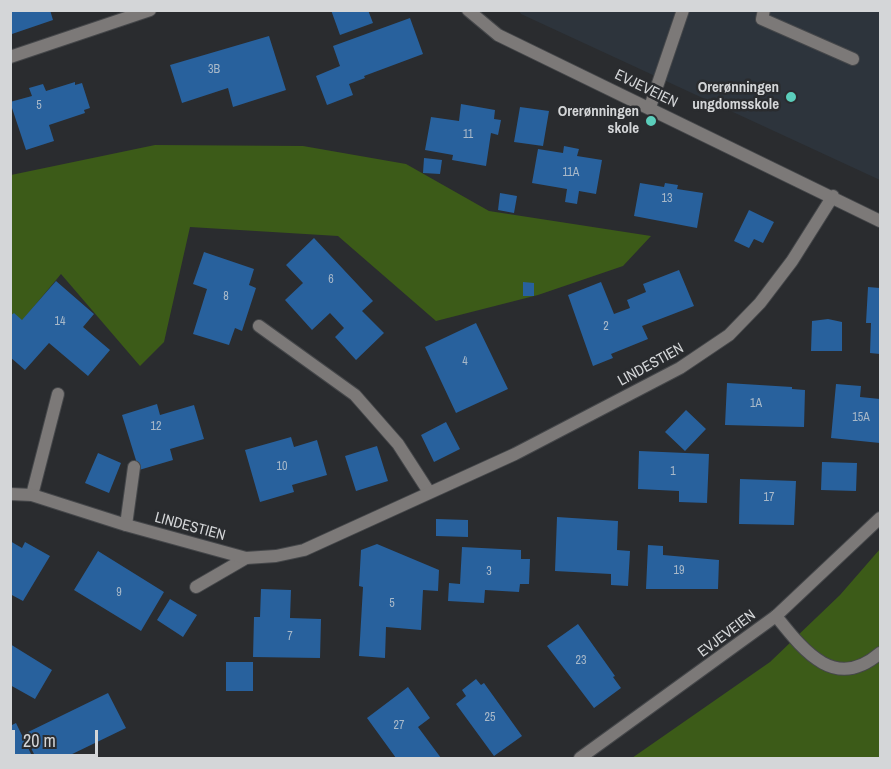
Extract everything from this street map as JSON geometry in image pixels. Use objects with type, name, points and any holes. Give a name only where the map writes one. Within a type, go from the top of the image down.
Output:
[{"type":"street","points":[[10,57],[150,10]]},
{"type":"street","name":"EVJEVEIEN","points":[[468,10],[498,35],[833,196],[880,221]]},
{"type":"street","points":[[650,107],[683,10]]},
{"type":"street","points":[[764,10],[762,19],[853,59]]},
{"type":"street","name":"LINDESTIEN","points":[[10,494],[32,495],[126,525],[246,558],[276,556],[304,550],[515,454],[680,369],[729,335],[760,303],[786,269],[833,196]]},
{"type":"street","points":[[259,326],[356,395],[398,444],[429,492]]},
{"type":"street","points":[[32,495],[58,394]]},
{"type":"street","points":[[126,525],[134,467]]},
{"type":"street","name":"EVJEVEIEN","points":[[580,759],[776,616],[880,518]]},
{"type":"street","name":"LINDESTIEN","points":[[196,587],[246,558]]},
{"type":"street","points":[[776,616],[805,653],[824,663],[846,670],[868,664],[880,653]]},
{"type":"shaded area","name":"Orerønningen ungdomsskole","points":[[519,11],[880,11],[880,180],[521,14]]},
{"type":"green space","points":[[155,145],[303,146],[406,164],[489,211],[651,236],[623,266],[538,295],[436,321],[338,236],[190,227],[164,342],[140,366],[61,274],[11,334],[11,175]]},
{"type":"green space","points":[[880,549],[880,758],[632,758],[770,662],[840,595]]},
{"type":"building","points":[[10,10],[50,10],[53,20],[12,34]]},
{"type":"building","points":[[331,10],[368,10],[373,23],[340,35]]},
{"type":"building","points":[[410,18],[423,54],[364,76],[365,78],[349,84],[353,95],[327,105],[316,76],[340,66],[333,46]]},
{"type":"building","points":[[269,36],[286,90],[233,107],[228,88],[182,103],[170,65]]},
{"type":"building","points":[[75,82],[75,85],[82,83],[90,108],[84,110],[85,113],[49,125],[54,141],[26,150],[10,102],[32,96],[29,88],[43,84],[46,91]]},
{"type":"building","points":[[461,104],[495,110],[494,119],[501,120],[498,135],[491,133],[486,166],[452,160],[453,155],[425,150],[431,117],[459,121]]},
{"type":"building","points":[[520,107],[549,111],[543,146],[514,142]]},
{"type":"building","points":[[564,146],[579,149],[577,156],[602,160],[596,194],[579,191],[577,204],[565,202],[567,189],[532,183],[538,149],[563,153]]},
{"type":"building","points":[[424,158],[442,160],[440,174],[423,173]]},
{"type":"building","points":[[640,183],[664,187],[665,183],[678,185],[677,189],[703,193],[697,228],[634,216]]},
{"type":"building","points":[[500,193],[517,196],[514,213],[498,210]]},
{"type":"building","points":[[749,210],[774,222],[763,243],[754,239],[749,248],[734,241]]},
{"type":"building","points":[[314,238],[373,301],[362,311],[384,333],[356,360],[335,337],[344,328],[330,313],[312,330],[285,300],[303,283],[286,265]]},
{"type":"building","points":[[204,252],[254,269],[249,285],[256,288],[242,331],[235,328],[229,345],[193,334],[207,289],[193,284]]},
{"type":"building","points":[[679,270],[694,306],[642,326],[648,339],[611,354],[613,358],[593,366],[568,295],[601,282],[614,314],[630,308],[627,300],[646,292],[643,284]]},
{"type":"building","points":[[56,281],[94,314],[83,327],[110,350],[88,376],[49,343],[25,370],[10,357],[10,316],[14,313],[22,320]]},
{"type":"building","points":[[523,282],[534,283],[534,296],[523,296]]},
{"type":"building","points":[[868,287],[880,288],[880,354],[870,353],[871,323],[866,323]]},
{"type":"building","points":[[828,319],[842,322],[842,351],[811,351],[812,321]]},
{"type":"building","points":[[476,323],[508,389],[456,413],[425,347]]},
{"type":"building","points":[[727,383],[792,387],[792,389],[805,390],[804,427],[725,425]]},
{"type":"building","points":[[836,384],[861,386],[860,397],[880,399],[880,443],[831,438]]},
{"type":"building","points":[[157,404],[160,415],[194,405],[204,439],[170,449],[173,460],[139,470],[122,415]]},
{"type":"building","points":[[686,410],[706,429],[685,451],[665,432]]},
{"type":"building","points":[[446,422],[460,449],[434,462],[421,435]]},
{"type":"building","points":[[291,437],[294,447],[317,440],[327,475],[292,485],[294,492],[260,502],[245,450]]},
{"type":"building","points":[[377,446],[388,481],[356,491],[345,456]]},
{"type":"building","points":[[639,451],[709,454],[707,503],[679,502],[679,491],[638,489]]},
{"type":"building","points":[[98,453],[121,463],[109,493],[85,483]]},
{"type":"building","points":[[822,462],[857,463],[856,491],[821,490]]},
{"type":"building","points":[[740,479],[796,481],[794,525],[739,524]]},
{"type":"building","points":[[557,517],[618,521],[617,550],[630,551],[628,586],[611,585],[611,574],[555,571]]},
{"type":"building","points":[[436,519],[468,520],[468,537],[436,536]]},
{"type":"building","points":[[10,541],[22,548],[25,542],[50,556],[23,601],[10,594]]},
{"type":"building","points":[[377,544],[439,570],[438,591],[423,590],[421,630],[386,627],[385,658],[359,656],[363,587],[359,586],[361,550]]},
{"type":"building","points":[[648,545],[663,546],[663,555],[719,560],[718,589],[646,589]]},
{"type":"building","points":[[462,547],[521,550],[521,559],[530,559],[529,584],[520,584],[519,592],[485,590],[484,603],[448,601],[449,583],[460,584]]},
{"type":"building","points":[[98,551],[164,592],[141,631],[74,590]]},
{"type":"building","points":[[261,589],[291,590],[290,618],[321,619],[320,658],[253,657],[254,617],[260,617]]},
{"type":"building","points":[[170,599],[197,615],[183,637],[157,620]]},
{"type":"building","points":[[578,624],[621,688],[594,708],[547,646]]},
{"type":"building","points":[[10,644],[52,670],[35,699],[10,685]]},
{"type":"building","points":[[226,662],[253,662],[253,691],[226,691]]},
{"type":"building","points":[[476,679],[481,685],[484,683],[522,736],[494,756],[456,704],[466,696],[462,690]]},
{"type":"building","points":[[408,687],[430,718],[418,727],[441,758],[396,758],[367,718]]},
{"type":"building","points":[[108,693],[126,728],[64,758],[36,758],[24,734]]},
{"type":"building","points":[[16,723],[33,758],[10,758],[10,726]]},
{"type":"place","name":"Orerønningen ungdomsskole","points":[[791,97]]},
{"type":"place","name":"Orerønningen skole","points":[[651,121]]}]
